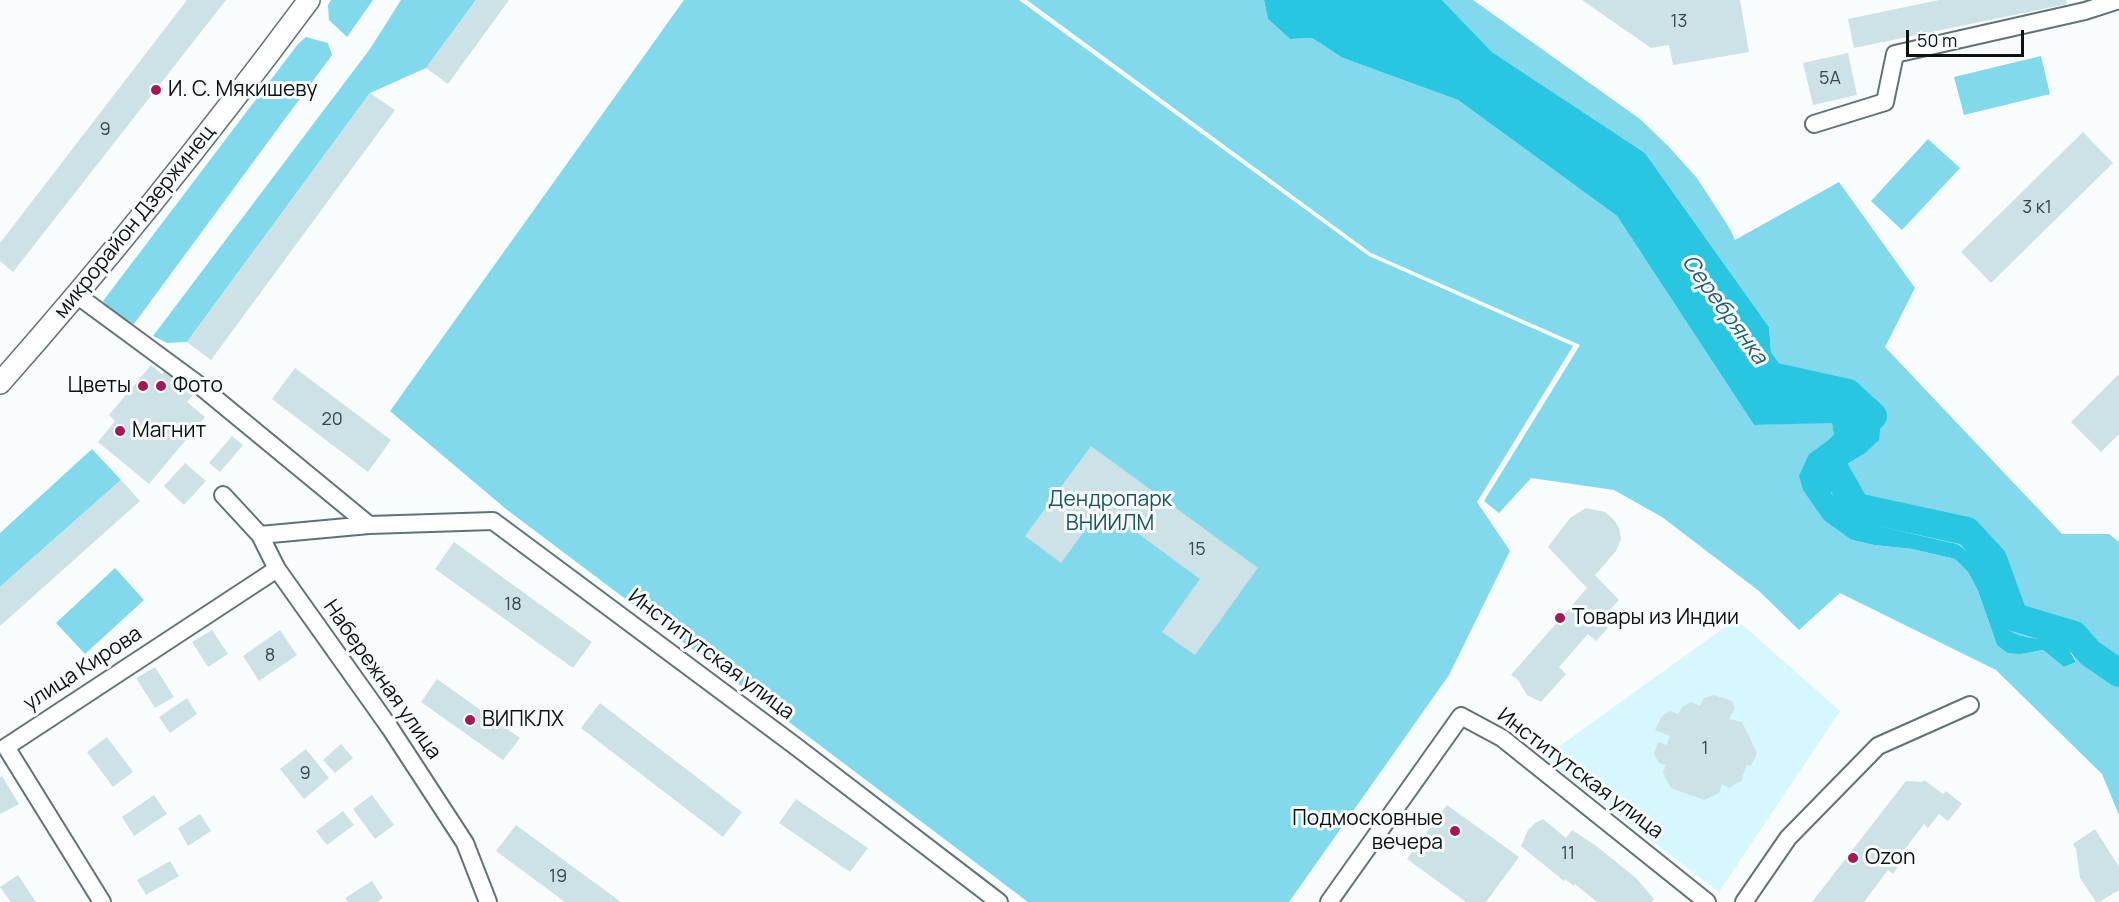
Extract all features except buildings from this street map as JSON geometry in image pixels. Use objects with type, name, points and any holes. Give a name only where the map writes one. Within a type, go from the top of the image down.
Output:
[{"type":"main road","name":"микрорайон Дзержинец","points":[[0,382],[78,296],[309,0]]},
{"type":"street","points":[[1814,124],[1885,102],[1895,54],[2084,6],[2119,0]]},
{"type":"street","points":[[78,296],[199,384],[369,525]]},
{"type":"street","name":"Набережная улица","points":[[223,495],[260,535],[277,569],[390,728],[465,843],[488,902]]},
{"type":"street","name":"Институтская улица","points":[[260,535],[369,525],[494,521],[999,902]]},
{"type":"street","name":"улица Кирова","points":[[102,902],[6,747],[277,569]]},
{"type":"street","points":[[1744,902],[1788,838],[1878,746],[1970,705]]},
{"type":"street","name":"Институтская улица","points":[[1329,902],[1461,716],[1502,738],[1707,902]]},
{"type":"shaded area","points":[[1736,619],[1840,711],[1719,892],[1543,758]]},
{"type":"green space","points":[[331,0],[373,0],[347,37],[329,20],[328,5]]},
{"type":"green space","points":[[401,0],[476,0],[426,68],[370,93],[187,342],[167,343],[153,336],[370,49]]},
{"type":"green space","name":"Дендропарк ВНИИЛМ","points":[[684,0],[1019,0],[1369,256],[1573,346],[1477,502],[1510,551],[1449,675],[1289,902],[1028,902],[506,509],[390,411]]},
{"type":"green space","points":[[1027,0],[1264,0],[1268,19],[1290,39],[1312,38],[1343,58],[1458,100],[1617,216],[1754,425],[1832,422],[1834,436],[1809,454],[1852,540],[1912,549],[1955,559],[1968,572],[1978,591],[1997,645],[2021,654],[2043,650],[2064,667],[2076,662],[2064,641],[2028,637],[2009,630],[2002,618],[1993,583],[1984,567],[1957,544],[1870,524],[1831,493],[1832,473],[1864,454],[1864,403],[1786,389],[1773,376],[1769,327],[1645,153],[1492,52],[1442,0],[1473,0],[1640,119],[1697,178],[1735,240],[1839,182],[1915,288],[1885,347],[2062,534],[2109,534],[2119,542],[2119,815],[2102,774],[1996,670],[1840,593],[1799,630],[1759,591],[1662,517],[1614,490],[1531,478],[1499,513],[1484,501],[1580,345],[1371,253]]},
{"type":"green space","points":[[306,37],[328,43],[332,55],[134,324],[115,315],[103,301],[298,44]]},
{"type":"green space","points":[[2041,56],[2050,94],[1964,115],[1954,77]]},
{"type":"green space","points":[[1928,139],[1960,168],[1902,230],[1871,201]]},
{"type":"green space","points":[[92,449],[121,480],[0,587],[0,533]]},
{"type":"green space","points":[[115,568],[144,600],[85,654],[56,623]]},
{"type":"water","points":[[1264,0],[1442,0],[1492,52],[1645,153],[1769,327],[1773,376],[1786,390],[1864,403],[1881,420],[1879,440],[1864,454],[1832,473],[1831,493],[1870,524],[1957,544],[1984,567],[1993,583],[2002,618],[2009,630],[2028,637],[2064,641],[2076,662],[2064,667],[2043,650],[2021,654],[2008,653],[1997,645],[1978,591],[1968,572],[1955,559],[1912,549],[1852,540],[1824,520],[1803,490],[1799,476],[1809,454],[1834,436],[1832,423],[1754,425],[1617,216],[1458,100],[1343,58],[1312,38],[1290,39],[1268,19]]},
{"type":"waterway","name":"Серебрянка","points":[[1749,346],[1771,376],[1848,393],[1873,416],[1829,459],[1856,507],[1967,531],[1993,559],[2014,617],[2074,635],[2090,653],[2119,673]]},
{"type":"place","name":"И. С. Мякишеву","points":[[156,90]]},
{"type":"place","name":"Цветы","points":[[143,386]]},
{"type":"place","name":"Фото","points":[[161,386]]},
{"type":"place","name":"Магнит","points":[[120,431]]},
{"type":"place","name":"Товары из Индии","points":[[1560,618]]},
{"type":"place","name":"ВИПКЛХ","points":[[470,720]]},
{"type":"place","name":"Подмосковные вечера","points":[[1455,831]]},
{"type":"place","name":"Ozon","points":[[1853,858]]}]
